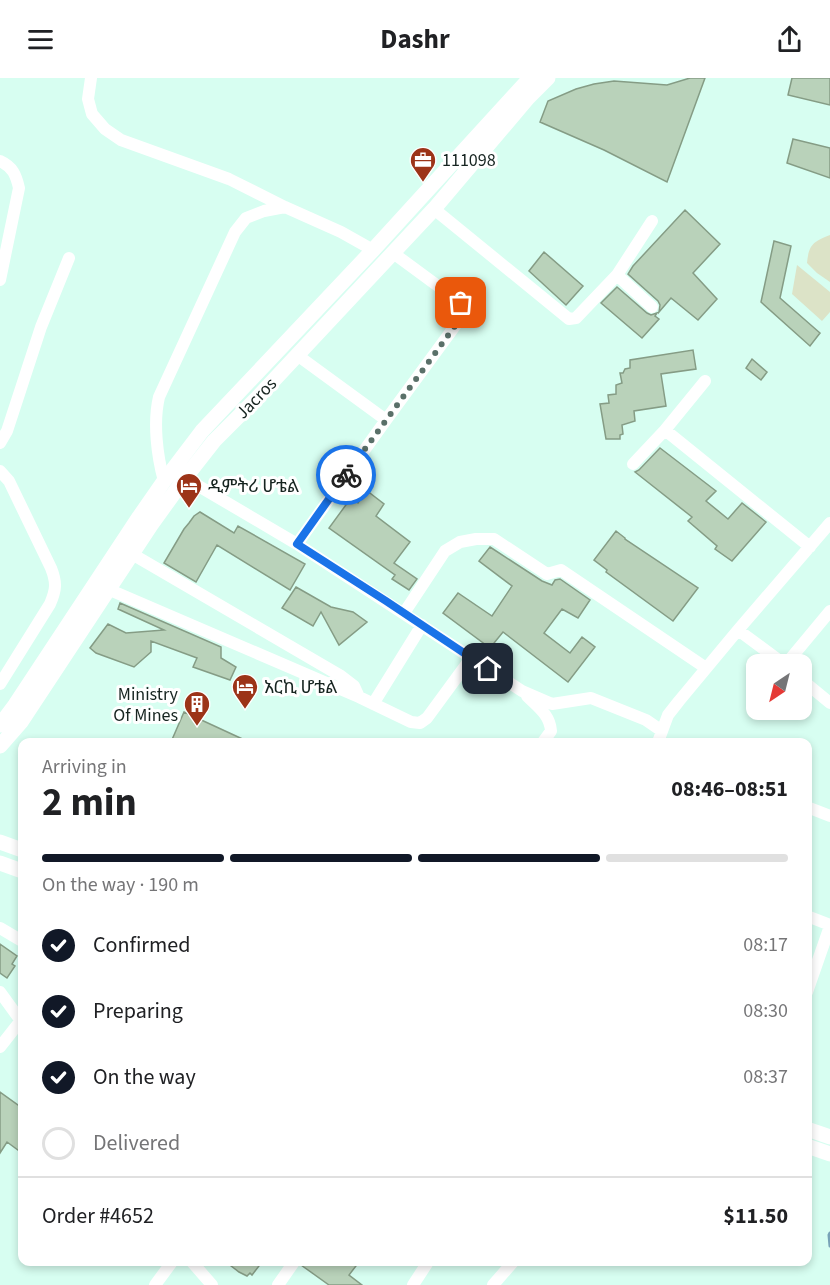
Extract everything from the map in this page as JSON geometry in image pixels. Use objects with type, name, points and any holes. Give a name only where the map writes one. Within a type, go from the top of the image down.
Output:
[{"type":"main road","name":"Jacros","points":[[0,725],[164,481],[202,432],[530,78]]},
{"type":"main road","name":"Jacros","points":[[0,746],[21,722],[132,554],[214,441],[434,209],[528,98],[549,79]]},
{"type":"main road","points":[[202,432],[214,441]]},
{"type":"main road","points":[[0,843],[18,849]]},
{"type":"main road","points":[[0,863],[18,870]]},
{"type":"main road","points":[[812,1131],[830,1137]]},
{"type":"main road","points":[[812,1148],[830,1154]]},
{"type":"street","points":[[91,78],[88,99],[92,114],[105,129],[121,140],[230,179],[341,232],[373,250]]},
{"type":"street","points":[[0,161],[15,173],[19,189],[0,280]]},
{"type":"street","points":[[164,481],[158,458],[156,406],[159,397],[235,231],[246,218],[264,211],[285,207]]},
{"type":"street","points":[[434,209],[569,319],[576,318],[617,275],[652,222]]},
{"type":"street","points":[[297,544],[463,315],[465,309],[461,303],[393,253]]},
{"type":"street","points":[[0,443],[12,419],[41,327],[69,258]]},
{"type":"street","points":[[617,275],[652,307]]},
{"type":"street","points":[[297,355],[386,420]]},
{"type":"street","points":[[633,464],[665,430],[705,381]]},
{"type":"street","points":[[665,430],[810,547]]},
{"type":"street","points":[[0,471],[13,488],[51,568],[55,578],[55,591],[50,604],[0,684]]},
{"type":"street","points":[[185,478],[297,544],[522,691],[552,704],[591,698],[646,720],[660,737]]},
{"type":"street","points":[[660,737],[668,715],[830,523]]},
{"type":"street","points":[[404,613],[445,551],[460,542],[495,539],[547,574],[561,570],[706,668]]},
{"type":"street","points":[[132,554],[341,676],[354,686],[359,697]]},
{"type":"street","points":[[110,590],[359,697],[411,722],[420,723],[428,718],[471,658]]},
{"type":"street","points":[[793,654],[830,611]]},
{"type":"street","points":[[373,704],[422,625]]},
{"type":"street","points":[[738,630],[771,654]]},
{"type":"street","points":[[254,652],[264,631]]},
{"type":"street","points":[[812,688],[830,703]]},
{"type":"street","points":[[522,691],[546,715],[551,731],[546,738]]},
{"type":"street","points":[[812,809],[830,816]]},
{"type":"street","points":[[812,918],[830,926],[812,978]]},
{"type":"street","points":[[0,928],[18,939]]},
{"type":"street","points":[[0,992],[18,1015]]},
{"type":"street","points":[[0,1047],[18,1025]]},
{"type":"street","points":[[155,1285],[169,1266]]},
{"type":"street","points":[[195,1266],[212,1285]]},
{"type":"street","points":[[278,1285],[291,1266]]},
{"type":"street","points":[[413,1285],[425,1266]]},
{"type":"street","points":[[493,1285],[510,1266]]},
{"type":"green space","points":[[830,235],[830,282],[807,263],[813,244]]},
{"type":"green space","points":[[797,265],[830,292],[830,312],[822,321],[792,294]]},
{"type":"building","points":[[690,78],[705,78],[667,182],[604,150],[540,122],[548,101],[576,89],[614,81],[667,85]]},
{"type":"building","points":[[792,78],[830,78],[830,105],[788,95]]},
{"type":"building","points":[[793,139],[830,148],[830,178],[787,163]]},
{"type":"building","points":[[685,210],[720,244],[693,273],[717,299],[698,320],[671,298],[659,312],[658,301],[628,274]]},
{"type":"building","points":[[774,241],[791,246],[780,298],[820,333],[810,346],[761,302]]},
{"type":"building","points":[[544,252],[583,286],[566,305],[529,271]]},
{"type":"building","points":[[617,287],[647,313],[651,315],[657,313],[655,316],[659,319],[642,338],[601,303]]},
{"type":"building","points":[[693,350],[696,369],[661,374],[666,406],[634,411],[635,421],[622,425],[623,434],[620,435],[620,439],[606,439],[600,404],[609,403],[608,395],[616,394],[616,385],[622,383],[620,373],[630,368],[630,360]]},
{"type":"building","points":[[752,359],[767,372],[761,380],[746,368]]},
{"type":"building","points":[[660,448],[716,491],[706,501],[728,519],[742,503],[766,522],[732,561],[715,549],[717,546],[688,521],[692,517],[635,472]]},
{"type":"building","points":[[366,490],[384,504],[376,516],[410,542],[394,563],[417,579],[409,590],[392,579],[395,575],[329,528],[351,498],[358,503]]},
{"type":"building","points":[[200,512],[234,533],[238,526],[305,564],[290,590],[217,545],[196,582],[164,563],[184,529]]},
{"type":"building","points":[[616,531],[698,588],[673,621],[606,572],[607,570],[594,560]]},
{"type":"building","points":[[490,547],[542,581],[552,585],[555,580],[560,579],[590,600],[578,618],[562,609],[544,633],[570,653],[582,637],[595,647],[568,682],[503,632],[490,648],[443,613],[458,593],[492,616],[512,586],[479,561]]},
{"type":"building","points":[[296,587],[331,607],[353,612],[367,622],[339,645],[321,612],[313,626],[282,608]]},
{"type":"building","points":[[120,603],[221,647],[221,658],[236,667],[230,680],[193,667],[197,658],[151,641],[151,652],[134,667],[96,653],[90,648],[108,624],[126,633],[164,630],[118,609]]},
{"type":"building","name":"Ministry Of Mines","points":[[184,712],[240,738],[173,738]]},
{"type":"building","points":[[0,944],[17,956],[12,964],[15,966],[7,978],[0,973]]},
{"type":"building","points":[[0,1092],[18,1105],[18,1150],[7,1142],[0,1153]]},
{"type":"building","points":[[231,1266],[259,1266],[252,1275],[250,1273],[247,1276]]},
{"type":"building","points":[[302,1266],[356,1266],[349,1275],[362,1285],[329,1285]]},
{"type":"waterway","points":[[830,1233],[830,1246]]},
{"type":"way so far","points":[[346,475],[463,315],[465,309],[461,303]]},
{"type":"place","name":"111098","points":[[423,183]]},
{"type":"place","name":"ዲምትሪ ሆቴል","points":[[189,509]]},
{"type":"place","name":"አርኪ ሆቴል","points":[[245,710]]},
{"type":"place","name":"Ministry Of Mines","points":[[197,727]]},
{"type":"route","points":[[346,475],[297,544],[488,669]]}]
